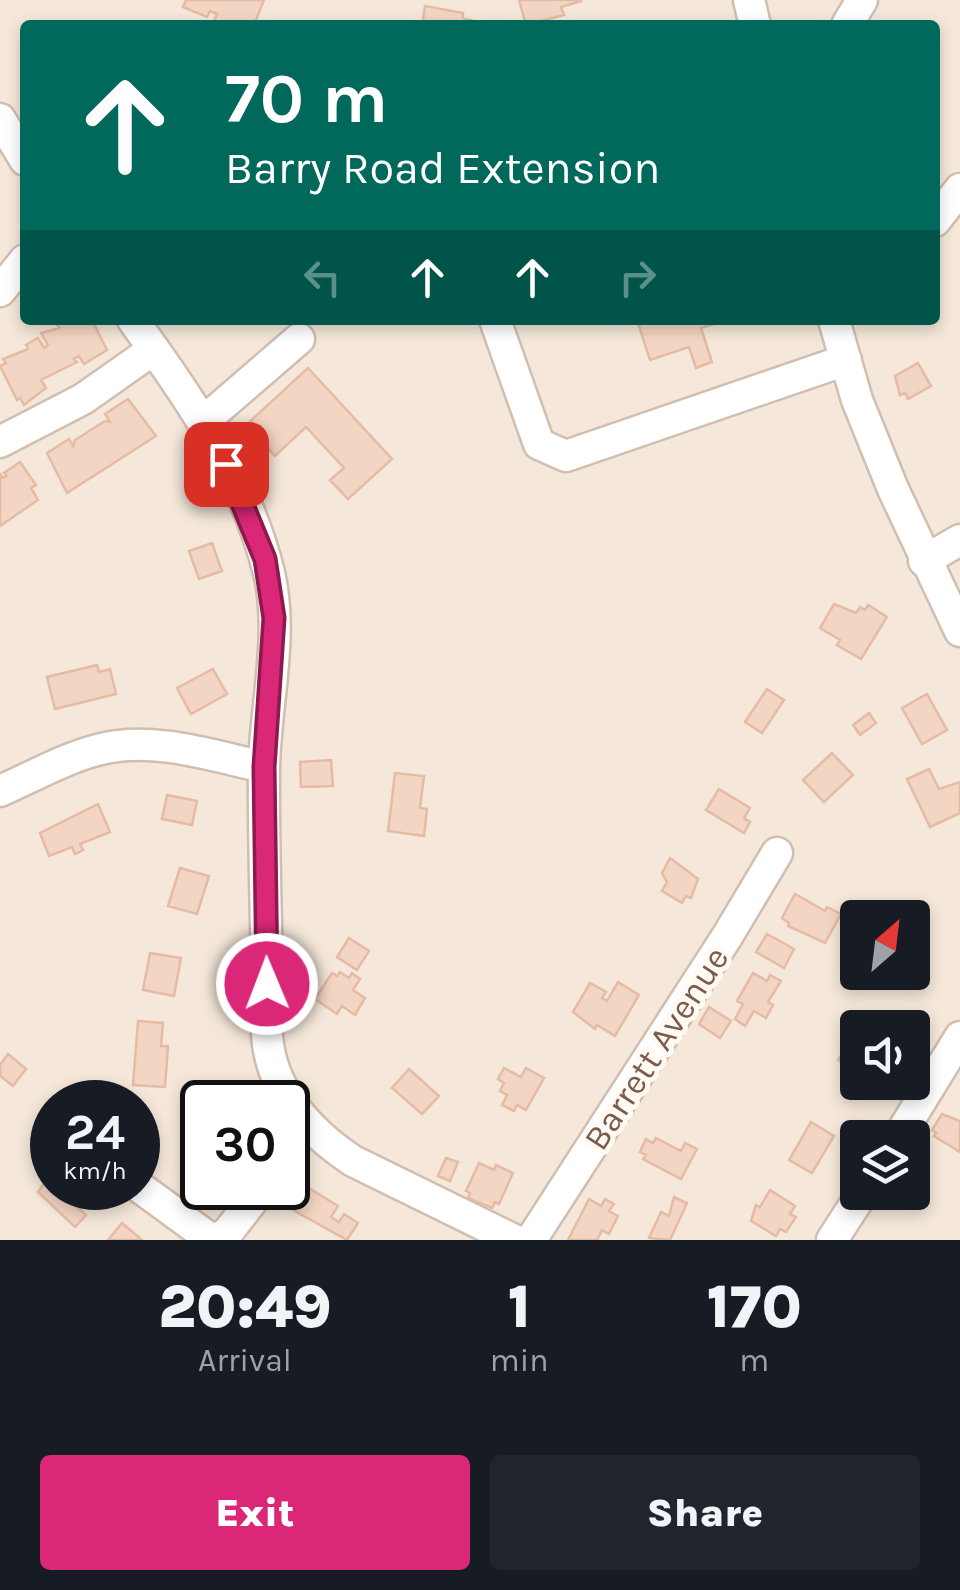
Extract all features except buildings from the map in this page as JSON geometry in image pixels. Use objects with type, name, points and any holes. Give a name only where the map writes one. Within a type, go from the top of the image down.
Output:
[{"type":"street","points":[[0,119],[20,152]]},
{"type":"street","points":[[940,215],[960,189]]},
{"type":"street","points":[[0,291],[20,266]]},
{"type":"street","points":[[137,325],[204,422],[240,497],[270,577],[274,618],[264,767],[268,1050],[277,1080]]},
{"type":"street","points":[[497,325],[539,444],[566,456],[842,334],[858,400],[924,561],[960,631]]},
{"type":"street","points":[[204,422],[299,339]]},
{"type":"street","points":[[0,442],[82,400],[154,349]]},
{"type":"street","points":[[924,561],[960,540]]},
{"type":"street","points":[[0,791],[98,749],[119,746],[178,749],[264,767]]},
{"type":"street","name":"Barrett Avenue","points":[[531,1240],[698,983],[777,853]]},
{"type":"street","points":[[909,1120],[960,1038]]},
{"type":"street","points":[[310,1128],[352,1162],[514,1240]]},
{"type":"street","points":[[160,1202],[214,1240],[228,1232],[245,1210]]},
{"type":"street","points":[[832,1240],[851,1210]]},
{"type":"shaded area","points":[[0,0],[960,0],[960,1240],[0,1240]]},
{"type":"route","points":[[226,464],[265,559],[274,618],[264,767],[267,984]]}]
